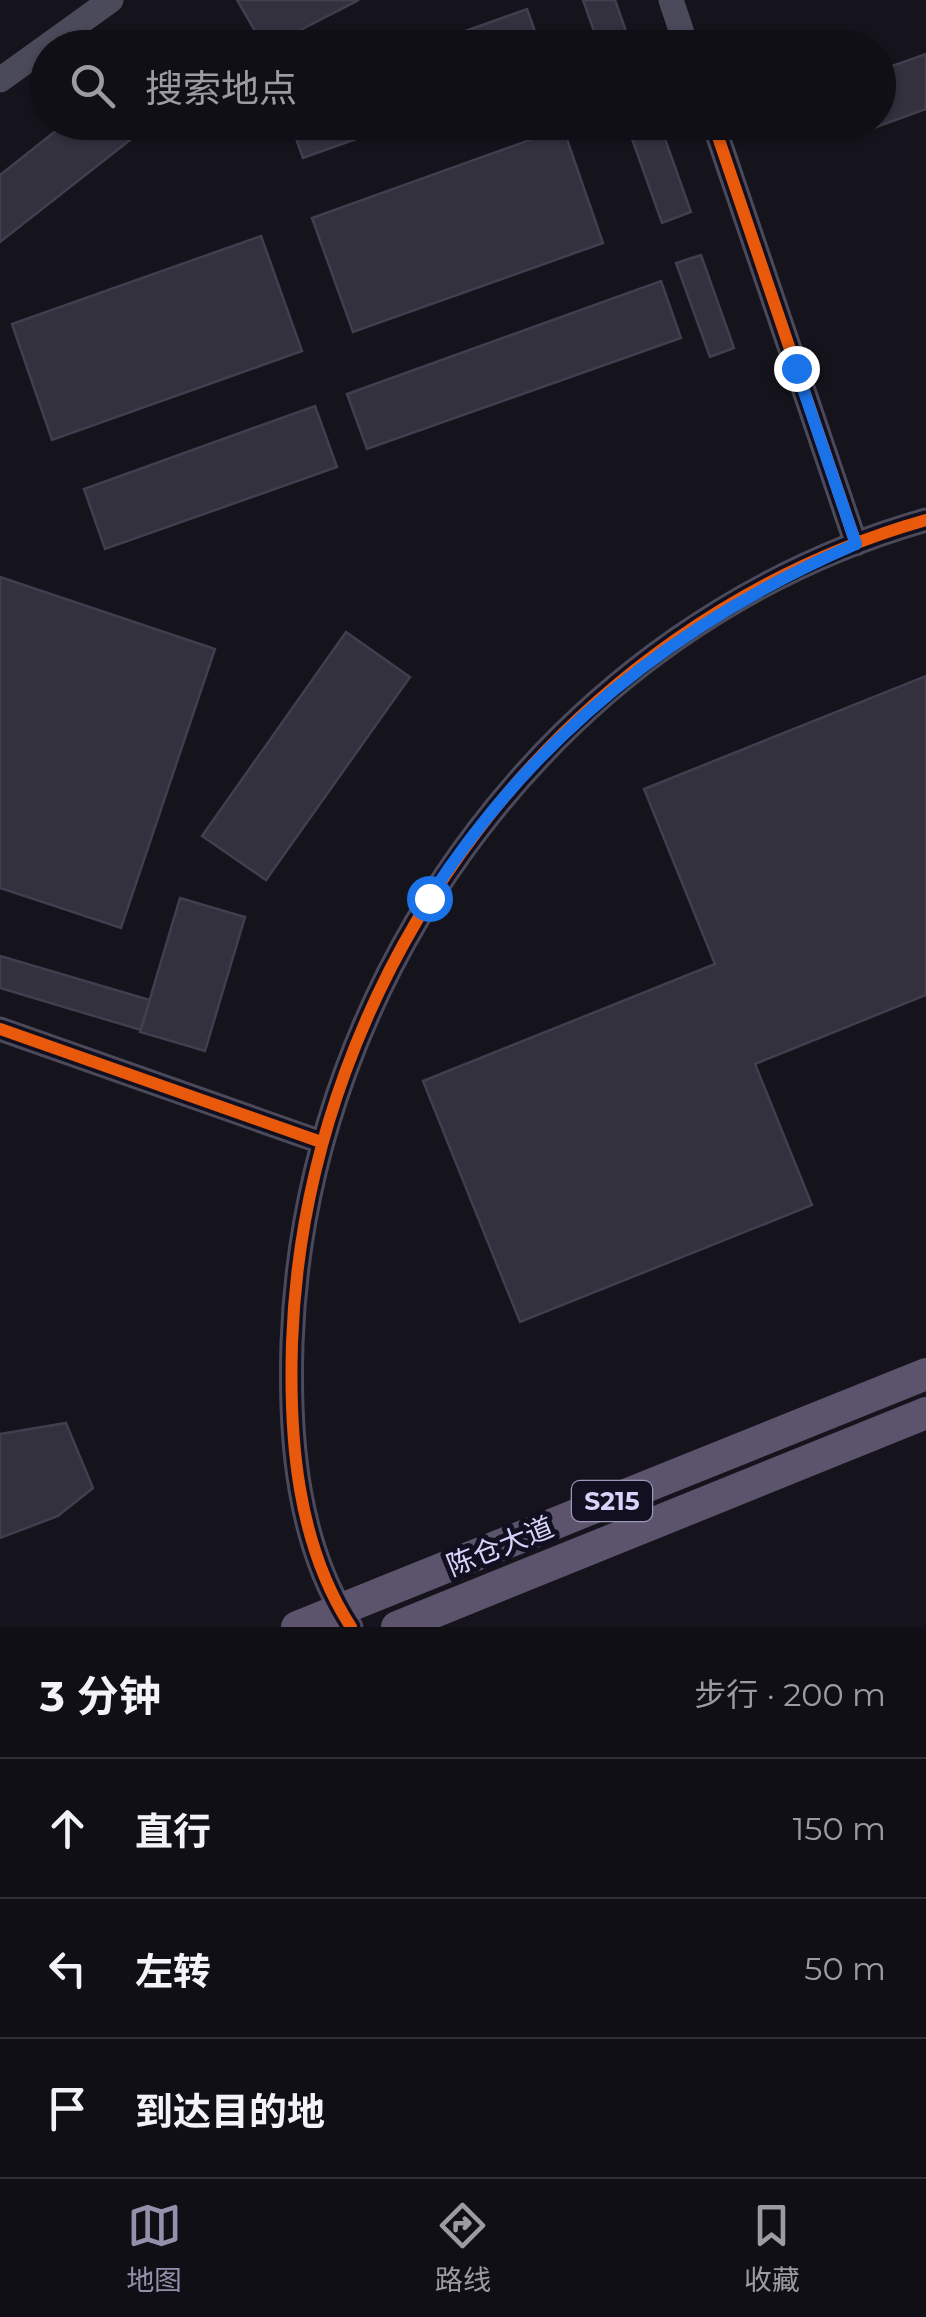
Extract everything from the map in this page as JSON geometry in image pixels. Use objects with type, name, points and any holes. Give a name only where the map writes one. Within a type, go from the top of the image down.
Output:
[{"type":"main road","name":"陈仓大道","points":[[297,1627],[345,1619],[926,1374]]},
{"type":"main road","points":[[397,1627],[926,1413]]},
{"type":"street","points":[[69,30],[110,0]]},
{"type":"street","points":[[671,0],[681,30]]},
{"type":"street","points":[[0,80],[30,58]]},
{"type":"street","points":[[719,140],[856,544]]},
{"type":"street","points":[[345,1619],[319,1560],[300,1494],[292,1416],[298,1258],[322,1142],[360,1030],[403,941],[445,873],[518,780],[603,696],[698,625],[749,595],[856,544],[926,520]]},
{"type":"street","points":[[0,1029],[322,1142]]},
{"type":"building","points":[[237,0],[359,0],[300,30],[254,30]]},
{"type":"building","points":[[583,0],[615,0],[626,30],[594,30]]},
{"type":"building","points":[[527,9],[535,30],[468,30]]},
{"type":"building","points":[[926,54],[926,109],[896,120],[896,65]]},
{"type":"building","points":[[44,140],[130,140],[0,242],[0,175]]},
{"type":"building","points":[[296,140],[354,140],[303,158]]},
{"type":"building","points":[[530,140],[567,140],[603,243],[353,332],[312,218]]},
{"type":"building","points":[[632,140],[665,140],[691,212],[662,223]]},
{"type":"building","points":[[261,236],[302,351],[52,440],[12,324]]},
{"type":"building","points":[[701,255],[734,348],[710,357],[676,263]]},
{"type":"building","points":[[661,281],[681,338],[367,449],[347,394]]},
{"type":"building","points":[[315,406],[337,467],[105,549],[84,489]]},
{"type":"building","points":[[0,577],[215,649],[121,928],[0,888]]},
{"type":"building","points":[[346,632],[410,677],[266,880],[202,836]]},
{"type":"building","points":[[926,676],[926,995],[755,1064],[812,1205],[520,1322],[423,1081],[715,964],[644,789]]},
{"type":"building","points":[[180,898],[245,917],[205,1051],[140,1032]]},
{"type":"building","points":[[0,956],[150,1000],[141,1030],[0,988]]},
{"type":"building","points":[[66,1423],[93,1488],[58,1516],[0,1538],[0,1434]]},
{"type":"cycle path","points":[[719,140],[856,544]]},
{"type":"cycle path","points":[[351,1627],[319,1561],[300,1490],[292,1416],[292,1343],[308,1205],[346,1072],[403,946],[478,830],[569,727],[676,640],[795,570],[926,520]]},
{"type":"cycle path","points":[[0,1029],[321,1142]]},
{"type":"route","points":[[429,898],[480,825],[518,780],[603,696],[698,625],[749,595],[856,544],[796,368]]}]
